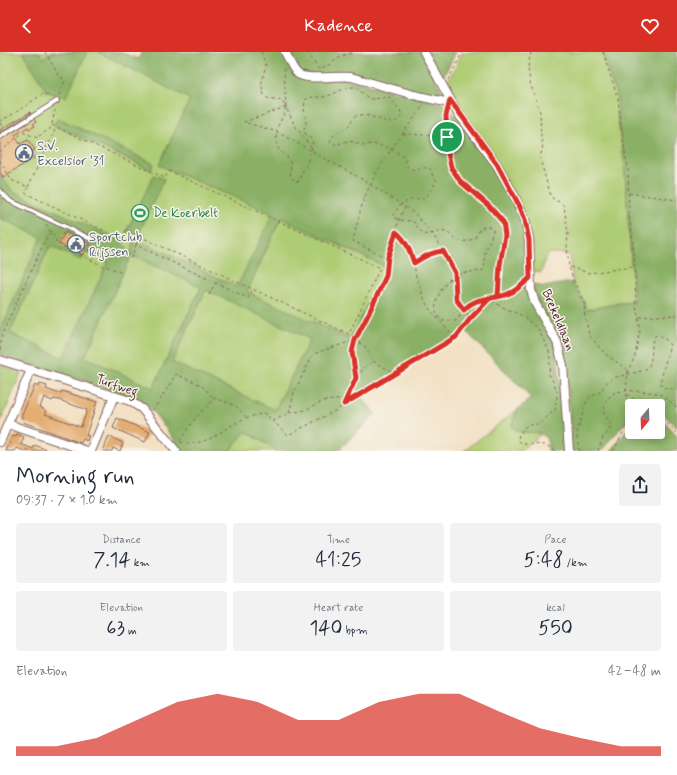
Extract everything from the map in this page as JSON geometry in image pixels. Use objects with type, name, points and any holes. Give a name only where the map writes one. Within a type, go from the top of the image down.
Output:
[{"type":"street","points":[[285,52],[295,70],[305,77],[351,77],[414,96],[445,102],[450,100]]},
{"type":"street","name":"Brekeldlaan","points":[[424,52],[450,100],[497,164],[520,207],[525,220],[529,240],[530,278],[535,303],[557,342],[563,365],[569,451]]},
{"type":"street","name":"Turfweg","points":[[0,360],[130,401],[139,406],[176,451]]},
{"type":"street","points":[[0,442],[31,370]]},
{"type":"street","points":[[91,451],[114,396]]},
{"type":"street","points":[[8,424],[87,451]]},
{"type":"lane","points":[[0,137],[57,101]]},
{"type":"lane","points":[[0,191],[10,201],[93,240]]},
{"type":"path","points":[[18,126],[22,132],[38,138],[50,129],[52,125],[57,101],[66,81],[58,74],[45,52]]},
{"type":"path","points":[[261,52],[266,65],[262,80],[263,93],[267,98],[281,100],[294,124],[314,153]]},
{"type":"path","points":[[308,52],[316,66],[319,68],[324,68],[342,56],[354,52]]},
{"type":"path","points":[[531,52],[528,67],[530,83],[540,112],[542,145],[540,159],[551,197],[562,203],[564,206],[568,234],[567,246],[569,267],[585,305],[584,311],[589,335],[605,354],[628,370]]},
{"type":"path","points":[[603,52],[618,99],[621,129],[628,168],[629,215],[634,250],[636,304],[640,330],[638,344],[627,373],[627,399]]},
{"type":"path","points":[[284,68],[286,107],[285,113],[278,126],[277,146],[278,149],[289,159],[291,165],[289,173],[296,182],[299,181],[306,166],[313,144],[311,139],[305,133],[304,129],[306,123],[304,109],[305,100],[312,96],[322,97],[338,91],[356,87],[368,98],[389,97],[400,110],[402,115],[399,120],[395,122],[385,121],[366,115],[354,117],[346,128],[332,136],[330,141],[336,145],[346,141],[363,145],[373,144],[391,150],[404,157],[407,167],[410,169],[417,170],[424,167],[428,168],[431,170],[433,177],[436,180],[426,198],[412,199],[401,204],[394,215],[395,218],[414,222],[423,234],[429,235],[439,232],[446,232],[455,239],[463,242],[475,238],[481,228],[488,227],[493,230],[491,240],[485,251],[484,270],[465,272],[455,275],[443,287],[436,302],[435,310],[438,317],[442,321],[456,321],[464,310],[472,303],[484,298],[489,299],[510,293],[530,278]]},
{"type":"path","points":[[0,121],[15,113],[44,93],[57,101]]},
{"type":"path","points":[[450,100],[446,116],[448,153],[451,167],[460,181],[489,206],[503,222],[505,235],[500,265],[498,296]]},
{"type":"path","points":[[286,107],[244,122],[277,132],[371,185],[415,214],[432,234],[443,251],[455,275],[456,299],[470,319]]},
{"type":"path","points":[[0,123],[6,133]]},
{"type":"path","points":[[52,125],[165,178],[169,170],[380,268],[349,334],[140,236],[126,230],[122,239],[25,193],[56,128]]},
{"type":"path","points":[[0,152],[22,132]]},
{"type":"path","points":[[403,134],[447,137]]},
{"type":"path","points":[[388,257],[385,257],[353,241],[363,202],[394,145]]},
{"type":"path","points":[[0,160],[11,180],[28,187]]},
{"type":"path","points":[[629,193],[677,200]]},
{"type":"path","points":[[356,378],[352,352],[355,340],[386,276],[388,257],[399,220],[406,207]]},
{"type":"path","points":[[41,215],[58,244],[103,266],[122,273]]},
{"type":"path","points":[[58,244],[66,227]]},
{"type":"path","points":[[396,232],[407,244],[414,263],[416,277],[426,303],[431,312],[454,338]]},
{"type":"path","points":[[0,350],[2,334],[46,236],[52,233]]},
{"type":"path","points":[[88,252],[93,240],[131,258],[140,236]]},
{"type":"path","points":[[136,246],[248,298],[253,288]]},
{"type":"path","points":[[414,263],[423,256],[434,252],[443,251]]},
{"type":"path","points":[[569,267],[589,273],[634,267]]},
{"type":"path","points":[[209,295],[215,282]]},
{"type":"path","points":[[215,398],[198,414],[186,430],[180,442],[193,444],[206,441],[246,418],[264,413],[288,435],[333,412],[454,338],[489,299]]},
{"type":"path","points":[[489,299],[500,306],[523,316],[538,329],[549,350],[550,359],[548,374],[554,383],[557,394],[555,410],[539,424],[528,425],[525,427],[519,435],[518,440],[525,444],[545,444],[555,451]]},
{"type":"path","points":[[638,317],[677,315]]},
{"type":"path","points":[[579,451],[577,436],[587,400],[599,393],[608,382],[616,377],[627,373],[646,370],[650,366],[652,360],[653,340],[656,335],[665,339],[670,345],[660,383],[664,388],[671,389],[677,387]]},
{"type":"path","points":[[289,413],[294,393],[313,354],[355,340],[365,346],[373,361],[395,373]]},
{"type":"path","points":[[344,404],[356,378],[364,368],[373,361]]},
{"type":"path","points":[[147,415],[158,403],[176,374],[201,385],[215,398],[236,406],[246,418]]},
{"type":"path","points":[[598,451],[603,437],[609,431],[611,425],[603,412],[612,394],[615,392],[641,390],[656,393],[662,395],[677,408]]},
{"type":"path","points":[[626,392],[635,399]]},
{"type":"path","points":[[273,421],[289,413],[305,410],[323,401],[346,399]]},
{"type":"path","points":[[665,422],[677,433]]},
{"type":"path","points":[[613,451],[625,429]]},
{"type":"green space","name":"De Koerbelt","points":[[0,52],[115,52],[202,92],[392,264],[356,345],[280,418],[154,397],[0,346]]},
{"type":"green space","points":[[23,52],[39,52],[43,58],[53,52],[87,52],[66,97],[47,92]]},
{"type":"green space","points":[[98,52],[120,52],[138,59],[142,52],[282,52],[292,71],[345,79],[444,104],[451,109],[494,166],[513,198],[520,214],[525,236],[528,280],[550,329],[558,357],[565,451],[548,451],[547,442],[544,436],[540,433],[521,432],[515,430],[511,426],[518,409],[531,398],[463,328],[455,337],[359,395],[376,414],[337,451],[277,451],[246,431],[229,451],[183,451],[154,413],[141,401],[106,388],[0,355],[0,332],[41,237],[0,218],[0,174],[12,191],[121,241],[131,254],[134,238],[237,287],[273,214],[159,165],[190,99]],"holes":[[[281,218],[386,267],[350,339],[247,292]],[[50,246],[81,260],[85,251],[108,262],[63,358],[10,333]],[[131,255],[201,287],[153,388],[85,357]],[[206,290],[310,339],[275,410],[172,362]]]},
{"type":"green space","points":[[288,52],[421,52],[446,98],[444,100],[362,76],[310,75],[298,71]]},
{"type":"green space","points":[[428,52],[456,52],[441,81]]},
{"type":"green space","points":[[463,52],[602,52],[617,98],[618,123],[624,157],[634,302],[620,303],[586,310],[584,302],[571,282],[573,281],[569,254],[550,253],[545,258],[542,271],[540,273],[532,270],[532,244],[444,88]]},
{"type":"green space","points":[[602,52],[677,52],[677,428],[665,416],[665,399],[625,399],[625,423],[602,451],[572,451],[567,376],[542,312],[534,289],[534,284],[543,287],[571,282],[584,302],[586,310],[620,303],[634,302],[624,157],[618,122],[617,98]]},
{"type":"green space","points":[[58,118],[154,164],[151,170],[54,125]]},
{"type":"green space","points":[[154,175],[164,179],[138,235],[127,230]]},
{"type":"green space","points":[[0,365],[21,373],[0,423]]},
{"type":"green space","points":[[518,409],[511,426],[520,432],[533,432],[541,434],[520,451],[464,451]]},
{"type":"green space","points":[[665,423],[677,436],[677,451],[611,451],[625,433],[625,439],[665,439]]},
{"type":"green space","points":[[245,431],[277,451],[229,451]]},
{"type":"building","points":[[30,112],[31,113],[0,133],[0,130]]},
{"type":"building","points":[[34,119],[36,122],[33,124],[35,126],[29,129],[28,127],[15,135],[20,144],[28,140],[35,150],[30,153],[34,158],[3,177],[0,173],[0,140]]},
{"type":"building","points":[[65,232],[89,243],[83,255],[59,244]]},
{"type":"building","points":[[40,384],[47,386],[46,389],[57,393],[61,393],[62,391],[97,402],[86,435],[89,436],[87,441],[83,439],[81,443],[23,422],[24,419],[21,417],[35,385],[39,387]],"holes":[[[44,397],[52,401],[53,399],[59,400],[87,410],[81,427],[45,414],[47,411],[40,407]]]},
{"type":"building","points":[[117,418],[150,432],[145,442],[113,428]]},
{"type":"building","points":[[17,434],[24,437],[21,444],[33,449],[35,445],[49,451],[24,451],[17,448],[15,451],[6,451],[13,436],[16,437]]},
{"type":"building","points":[[109,436],[123,443],[120,451],[113,448],[112,451],[103,451]]},
{"type":"place","name":"S.V. Excelsior '31","points":[[24,153]]},
{"type":"place","name":"De Koerbelt","points":[[140,213]]},
{"type":"place","name":"Sportclub Rijssen","points":[[76,244]]},
{"type":"route","points":[[447,137],[446,116],[450,100],[457,112],[497,164],[520,207],[525,220],[529,240],[530,278],[510,293],[489,299],[484,298],[472,303],[464,310],[456,299],[455,273],[443,251],[434,252],[423,256],[414,263],[407,244],[396,232],[388,257],[386,276],[355,340],[352,352],[356,378],[344,404],[456,337],[470,319],[489,299],[498,296],[500,265],[505,235],[503,222],[489,206],[460,181],[451,167],[447,137]]}]
